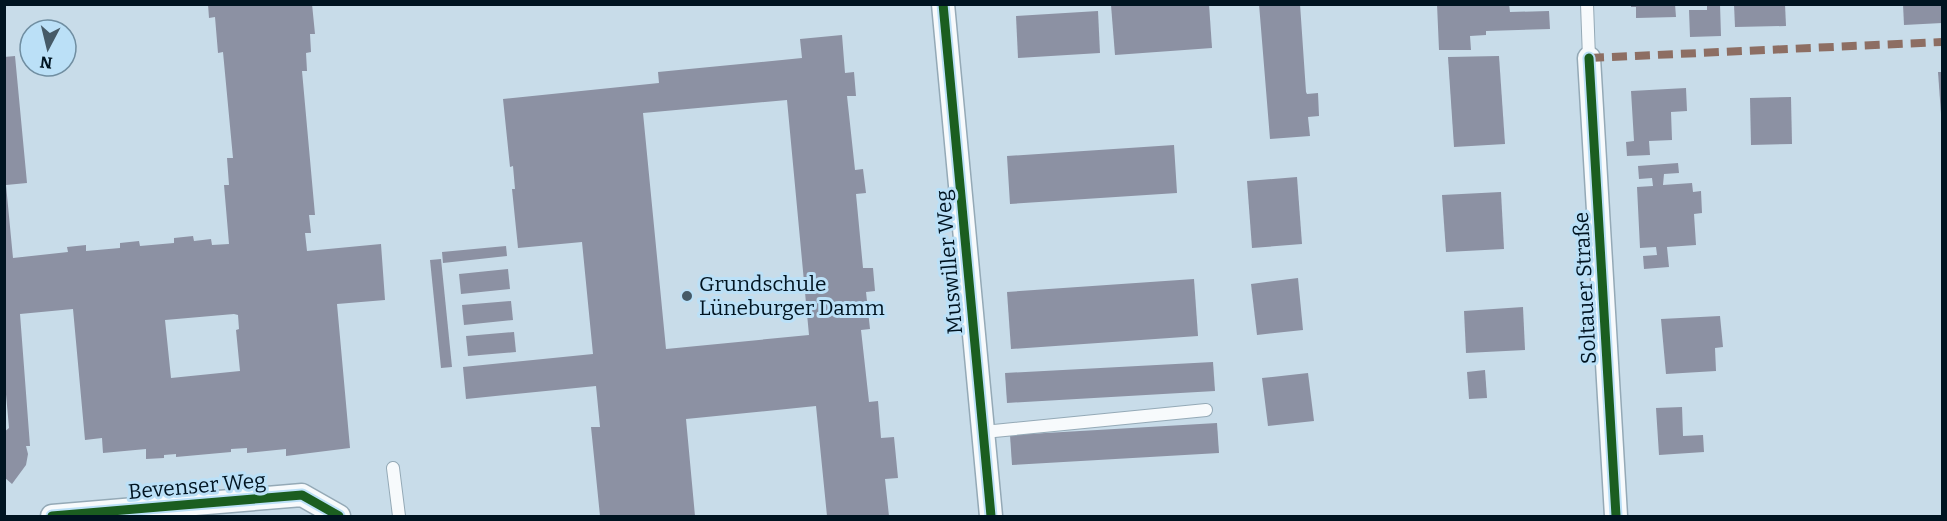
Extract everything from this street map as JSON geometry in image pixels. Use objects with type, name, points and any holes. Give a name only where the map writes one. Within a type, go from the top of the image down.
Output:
[{"type":"street","name":"Muswiller Weg","points":[[943,4],[991,516]]},
{"type":"street","name":"Soltauer Straße","points":[[1589,58],[1616,516]]},
{"type":"street","name":"Bevenser Weg","points":[[52,516],[302,495],[339,516]]},
{"type":"lane","name":"Soltauer Straße","points":[[1587,4],[1589,58]]},
{"type":"lane","points":[[984,432],[1206,410]]},
{"type":"lane","points":[[393,468],[399,516]]},
{"type":"building","points":[[208,4],[312,4],[315,34],[310,34],[311,52],[306,53],[307,71],[302,71],[315,215],[309,215],[311,233],[305,233],[307,251],[381,244],[385,300],[337,304],[350,448],[286,456],[286,449],[247,453],[247,448],[231,449],[231,452],[176,457],[176,454],[164,455],[164,458],[146,459],[146,449],[103,453],[102,438],[85,440],[73,309],[20,314],[30,446],[26,446],[28,454],[26,465],[12,484],[4,477],[4,432],[9,428],[4,372],[4,57],[15,56],[27,183],[6,185],[13,258],[68,252],[67,247],[86,245],[86,251],[120,248],[120,243],[139,241],[140,246],[174,243],[174,238],[193,236],[194,241],[211,239],[212,245],[229,244],[224,185],[229,185],[227,158],[233,158],[223,52],[218,53],[215,17],[209,18]],"holes":[[[238,315],[239,329],[236,330],[240,371],[171,378],[165,320]]]},
{"type":"building","points":[[1209,4],[1212,48],[1115,55],[1111,5]]},
{"type":"building","points":[[1259,4],[1300,4],[1306,92],[1307,94],[1318,93],[1319,116],[1308,117],[1310,136],[1270,139]]},
{"type":"building","points":[[1437,4],[1509,4],[1510,12],[1549,11],[1550,29],[1486,31],[1486,35],[1470,36],[1471,50],[1439,50]]},
{"type":"building","points":[[1631,4],[1675,4],[1676,17],[1636,18],[1636,7],[1631,7]]},
{"type":"building","points":[[1707,4],[1720,4],[1721,36],[1690,37],[1689,10],[1707,10]]},
{"type":"building","points":[[1734,4],[1785,4],[1786,26],[1735,27]]},
{"type":"building","points":[[1903,4],[1942,4],[1942,23],[1904,25]]},
{"type":"building","points":[[1098,11],[1100,53],[1018,58],[1016,16]]},
{"type":"building","points":[[842,35],[845,73],[854,72],[856,96],[847,96],[855,170],[863,169],[866,193],[856,194],[863,268],[873,268],[875,291],[866,292],[870,329],[861,330],[869,402],[878,401],[881,438],[894,437],[898,478],[885,479],[889,516],[827,516],[816,406],[686,419],[695,516],[600,516],[591,427],[600,427],[596,386],[466,399],[463,367],[593,354],[582,242],[518,248],[512,189],[515,189],[513,166],[510,167],[503,99],[659,83],[658,72],[802,58],[800,39]],"holes":[[[787,100],[809,335],[666,349],[643,113]]]},
{"type":"building","points":[[1499,56],[1505,144],[1454,147],[1448,57]]},
{"type":"building","points":[[1938,72],[1942,72],[1942,114],[1941,114]]},
{"type":"building","points":[[1686,88],[1687,111],[1671,112],[1672,140],[1649,141],[1650,155],[1627,156],[1626,142],[1634,141],[1631,91]]},
{"type":"building","points":[[1791,97],[1792,144],[1751,145],[1750,98]]},
{"type":"building","points":[[1174,145],[1177,193],[1010,204],[1007,156]]},
{"type":"building","points":[[1678,163],[1679,173],[1664,174],[1663,185],[1692,183],[1693,192],[1701,191],[1702,213],[1694,214],[1696,245],[1667,247],[1669,267],[1644,269],[1643,256],[1657,255],[1656,247],[1640,248],[1637,187],[1653,186],[1652,178],[1639,179],[1638,166]]},
{"type":"building","points":[[1297,177],[1302,244],[1252,248],[1247,181]]},
{"type":"building","points":[[1501,192],[1504,249],[1446,252],[1442,195]]},
{"type":"building","points":[[506,246],[507,256],[443,263],[442,252]]},
{"type":"building","points":[[441,259],[452,367],[441,368],[430,260]]},
{"type":"building","points":[[508,269],[510,289],[461,294],[459,274]]},
{"type":"building","points":[[1298,278],[1303,330],[1257,335],[1251,284]]},
{"type":"building","points":[[1194,279],[1198,336],[1011,349],[1007,292]]},
{"type":"building","points":[[511,301],[513,320],[464,325],[462,305]]},
{"type":"building","points":[[1523,307],[1525,350],[1466,353],[1464,311]]},
{"type":"building","points":[[1720,316],[1723,347],[1715,348],[1716,371],[1666,374],[1661,319]]},
{"type":"building","points":[[514,332],[516,352],[468,356],[466,336]]},
{"type":"building","points":[[1213,362],[1215,391],[1007,403],[1005,373]]},
{"type":"building","points":[[1485,370],[1487,398],[1469,399],[1467,372]]},
{"type":"building","points":[[1308,373],[1314,421],[1268,426],[1262,378]]},
{"type":"building","points":[[1682,407],[1683,436],[1703,435],[1704,452],[1659,455],[1656,408]]},
{"type":"building","points":[[1217,423],[1219,453],[1012,465],[1010,435]]},
{"type":"marked path","points":[[1589,58],[1942,42]]},
{"type":"cycle path","points":[[943,4],[991,516]]},
{"type":"cycle path","points":[[1589,58],[1616,516]]},
{"type":"cycle path","points":[[52,516],[302,495],[339,516]]},
{"type":"place","name":"Grundschule Lüneburger Damm","points":[[687,296]]}]
